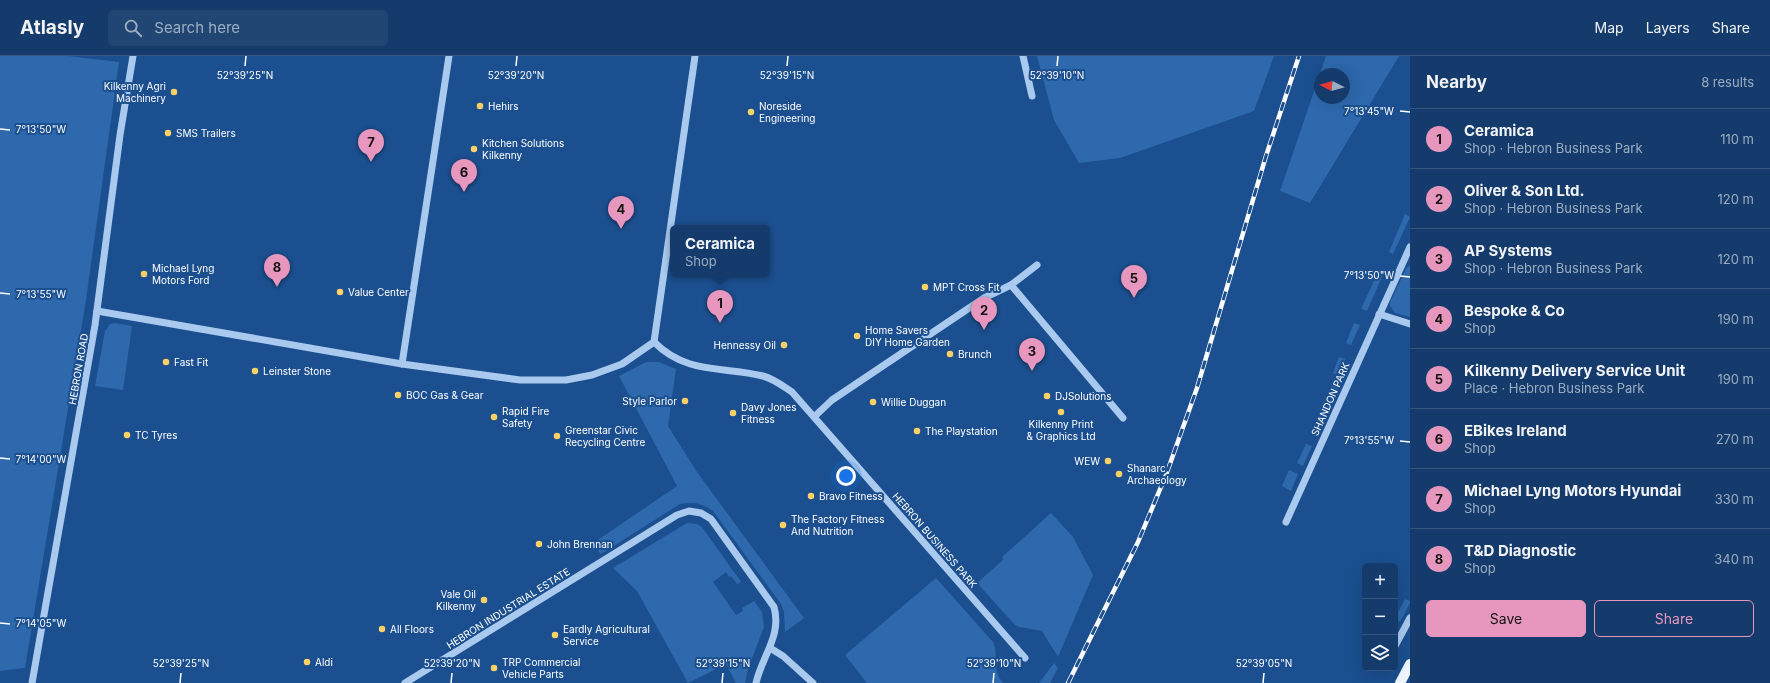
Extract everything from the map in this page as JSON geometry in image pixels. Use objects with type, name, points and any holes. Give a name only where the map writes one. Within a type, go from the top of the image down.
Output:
[{"type":"main road","points":[[1400,683],[1410,664]]},
{"type":"street","name":"HEBRON ROAD","points":[[32,683],[97,311],[120,136],[133,56]]},
{"type":"street","points":[[402,364],[449,56]]},
{"type":"street","points":[[671,225],[695,56]]},
{"type":"street","points":[[1023,56],[1032,96]]},
{"type":"street","points":[[97,311],[402,364],[520,380],[566,380],[592,375],[622,364],[654,342],[670,230]]},
{"type":"street","name":"SHANDON PARK","points":[[1286,522],[1410,246]]},
{"type":"street","points":[[815,416],[832,400],[984,298],[1011,285],[1037,265]]},
{"type":"street","points":[[1011,285],[1124,418]]},
{"type":"street","points":[[1379,314],[1410,324]]},
{"type":"street","name":"HEBRON BUSINESS PARK","points":[[654,342],[662,349],[687,364],[704,368],[763,376],[774,380],[792,392],[815,416],[1025,658]]},
{"type":"street","name":"HEBRON INDUSTRIAL ESTATE","points":[[405,683],[677,515],[689,511],[701,513],[711,519],[774,607],[777,618],[777,628],[770,648],[761,666],[756,683]]},
{"type":"street","points":[[1398,640],[1410,618]]},
{"type":"street","points":[[770,648],[783,656],[813,683]]},
{"type":"shaded area","points":[[0,56],[68,56],[119,62],[86,300],[25,668],[0,671]]},
{"type":"shaded area","points":[[1037,56],[1274,56],[1254,111],[1120,158],[1079,163],[1054,120]]},
{"type":"shaded area","points":[[1326,56],[1399,56],[1310,203],[1280,191],[1314,91],[1314,104],[1350,104],[1350,68],[1322,68]]},
{"type":"shaded area","points":[[1405,214],[1410,217],[1393,254],[1389,252]]},
{"type":"shaded area","points":[[1410,266],[1410,317],[1395,313],[1390,306],[1390,302],[1407,267]]},
{"type":"shaded area","points":[[1379,270],[1384,272],[1367,311],[1361,309]]},
{"type":"shaded area","points":[[115,323],[132,326],[123,390],[95,386],[105,331],[110,324]]},
{"type":"shaded area","points":[[1354,323],[1360,325],[1351,345],[1346,343]]},
{"type":"shaded area","points":[[1339,357],[1345,359],[1340,370],[1345,372],[1343,377],[1333,373]]},
{"type":"shaded area","points":[[646,362],[659,362],[676,369],[668,426],[697,472],[804,618],[785,632],[784,612],[781,604],[713,511],[705,506],[693,503],[680,504],[601,554],[592,544],[677,486],[619,376]]},
{"type":"shaded area","points":[[1334,380],[1340,383],[1330,407],[1324,404]]},
{"type":"shaded area","points":[[1319,414],[1325,417],[1317,436],[1310,433]]},
{"type":"shaded area","points":[[1306,444],[1312,446],[1303,466],[1297,463]]},
{"type":"shaded area","points":[[1289,470],[1298,474],[1291,491],[1282,486]]},
{"type":"shaded area","points":[[1051,513],[1073,537],[1093,575],[1058,657],[1042,631],[1015,625],[977,583],[1003,560],[1002,557]]},
{"type":"shaded area","points":[[687,523],[697,524],[702,527],[741,582],[737,584],[726,572],[713,582],[736,615],[743,611],[742,608],[754,601],[762,612],[764,627],[748,669],[745,683],[736,683],[726,664],[688,683],[637,591],[613,568]]},
{"type":"shaded area","points":[[936,578],[993,642],[995,647],[996,669],[1000,679],[1004,683],[867,683],[845,655]]},
{"type":"shaded area","points":[[1405,599],[1410,601],[1400,622],[1398,620],[1398,612]]},
{"type":"shaded area","points":[[1054,663],[1058,668],[1050,683],[1039,683]]},
{"type":"railway","points":[[1068,683],[1138,542],[1166,475],[1197,388],[1266,156],[1299,56]]},
{"type":"place","name":"Kilkenny Agri Machinery","points":[[174,92]]},
{"type":"place","name":"Hehirs","points":[[480,106]]},
{"type":"place","name":"Noreside Engineering","points":[[751,112]]},
{"type":"place","name":"SMS Trailers","points":[[168,133]]},
{"type":"place","name":"Kitchen Solutions Kilkenny","points":[[474,149]]},
{"type":"place","name":"Michael Lyng Motors Hyundai","points":[[371,162]]},
{"type":"place","name":"EBikes Ireland","points":[[464,192]]},
{"type":"place","name":"Bespoke & Co","points":[[621,229]]},
{"type":"place","name":"Michael Lyng Motors Ford","points":[[144,274]]},
{"type":"place","name":"T&D Diagnostic","points":[[277,287]]},
{"type":"place","name":"MPT Cross Fit","points":[[925,287]]},
{"type":"place","name":"Value Center","points":[[340,292]]},
{"type":"place","name":"Kilkenny Delivery Service Unit","points":[[1134,298]]},
{"type":"place","name":"Ceramica","points":[[720,323]]},
{"type":"place","name":"Oliver & Son Ltd.","points":[[984,330]]},
{"type":"place","name":"Home Savers DIY Home Garden","points":[[857,336]]},
{"type":"place","name":"Hennessy Oil","points":[[784,345]]},
{"type":"place","name":"Brunch","points":[[950,354]]},
{"type":"place","name":"Fast Fit","points":[[166,362]]},
{"type":"place","name":"Leinster Stone","points":[[255,371]]},
{"type":"place","name":"AP Systems","points":[[1032,371]]},
{"type":"place","name":"BOC Gas & Gear","points":[[398,395]]},
{"type":"place","name":"DJSolutions","points":[[1047,396]]},
{"type":"place","name":"Style Parlor","points":[[685,401]]},
{"type":"place","name":"Willie Duggan","points":[[873,402]]},
{"type":"place","name":"Kilkenny Print & Graphics Ltd","points":[[1061,412]]},
{"type":"place","name":"Davy Jones Fitness","points":[[733,413]]},
{"type":"place","name":"Rapid Fire Safety","points":[[494,417]]},
{"type":"place","name":"The Playstation","points":[[917,431]]},
{"type":"place","name":"TC Tyres","points":[[127,435]]},
{"type":"place","name":"Greenstar Civic Recycling Centre","points":[[557,436]]},
{"type":"place","name":"WEW","points":[[1108,461]]},
{"type":"place","name":"Shanarc Archaeology","points":[[1119,474]]},
{"type":"place","name":"Bravo Fitness","points":[[811,496]]},
{"type":"place","name":"The Factory Fitness And Nutrition","points":[[783,525]]},
{"type":"place","name":"John Brennan","points":[[539,544]]},
{"type":"place","name":"Vale Oil Kilkenny","points":[[484,600]]},
{"type":"place","name":"All Floors","points":[[382,629]]},
{"type":"place","name":"Eardly Agricultural Service","points":[[555,635]]},
{"type":"place","name":"Aldi","points":[[307,662]]},
{"type":"place","name":"TRP Commercial Vehicle Parts","points":[[494,668]]}]
